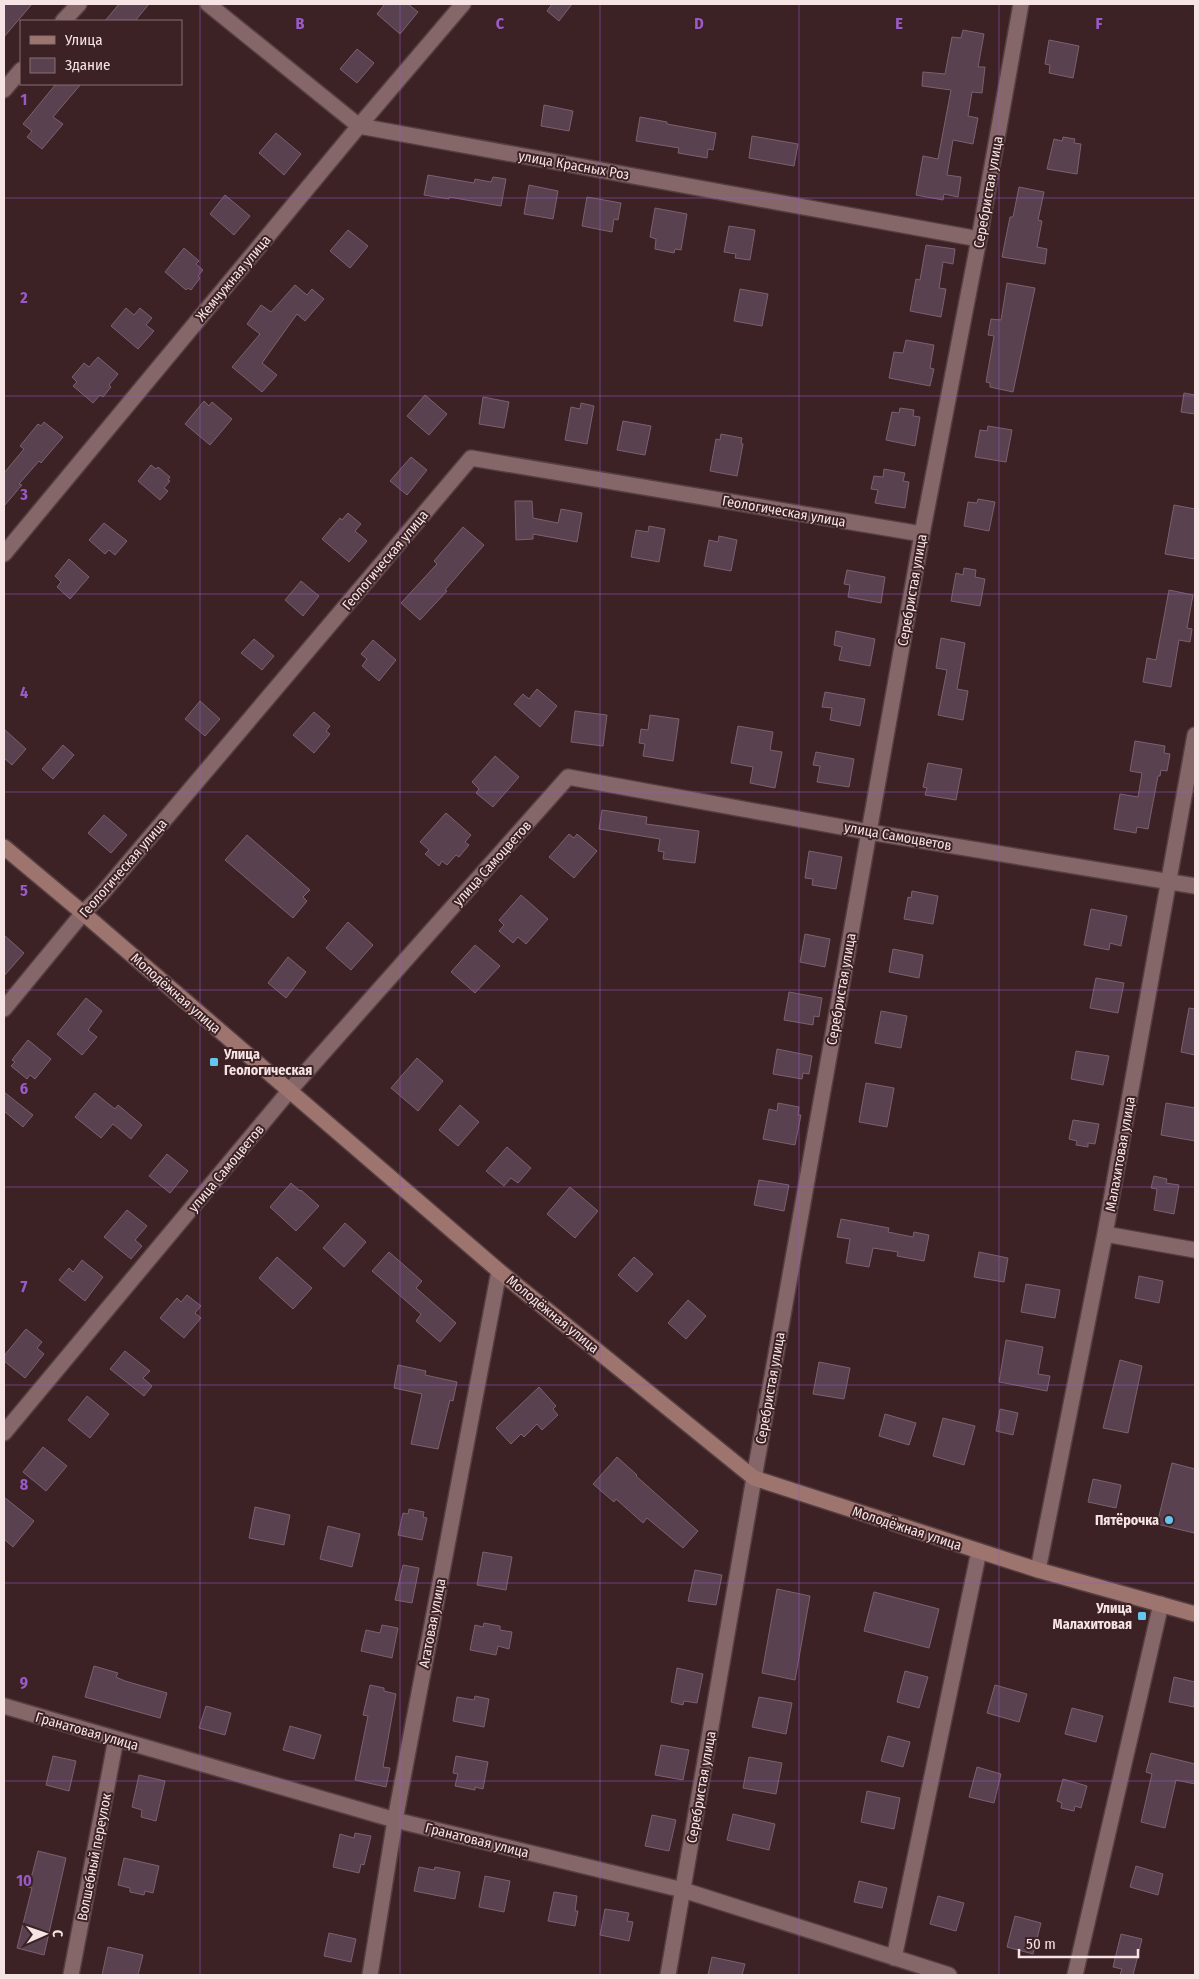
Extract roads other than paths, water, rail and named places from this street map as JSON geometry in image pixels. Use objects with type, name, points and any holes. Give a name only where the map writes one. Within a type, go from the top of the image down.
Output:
[{"type":"street","points":[[65,20],[79,4]]},
{"type":"street","name":"улица Красных Роз","points":[[208,4],[359,126],[979,239]]},
{"type":"street","name":"Жемчужная улица","points":[[4,554],[359,126],[463,4]]},
{"type":"street","name":"Серебристая улица","points":[[668,1975],[754,1478],[922,534],[979,239],[1021,4]]},
{"type":"street","points":[[4,90],[20,71]]},
{"type":"street","name":"Геологическая улица","points":[[4,1009],[83,913],[100,896],[471,458],[922,534]]},
{"type":"street","name":"Малахитовая улица","points":[[1038,1570],[1105,1234],[1195,736]]},
{"type":"street","name":"улица Самоцветов","points":[[4,1433],[290,1090],[568,777],[869,832],[1195,886]]},
{"type":"street","name":"Молодёжная улица","points":[[4,848],[83,913],[499,1270],[754,1478],[1038,1570],[1195,1614]]},
{"type":"street","points":[[1105,1234],[1195,1250]]},
{"type":"street","name":"Агатовая улица","points":[[370,1975],[395,1820],[499,1270]]},
{"type":"street","points":[[894,1958],[979,1551]]},
{"type":"street","points":[[1074,1975],[1161,1604]]},
{"type":"street","name":"Гранатовая улица","points":[[4,1706],[395,1820],[683,1890],[949,1975]]},
{"type":"street","name":"Волшебный переулок","points":[[71,1975],[116,1739]]},
{"type":"place","name":"Улица Геологическая","points":[[214,1062]]},
{"type":"place","name":"Пятёрочка","points":[[1169,1520]]},
{"type":"place","name":"Улица Малахитовая","points":[[1142,1616]]}]
